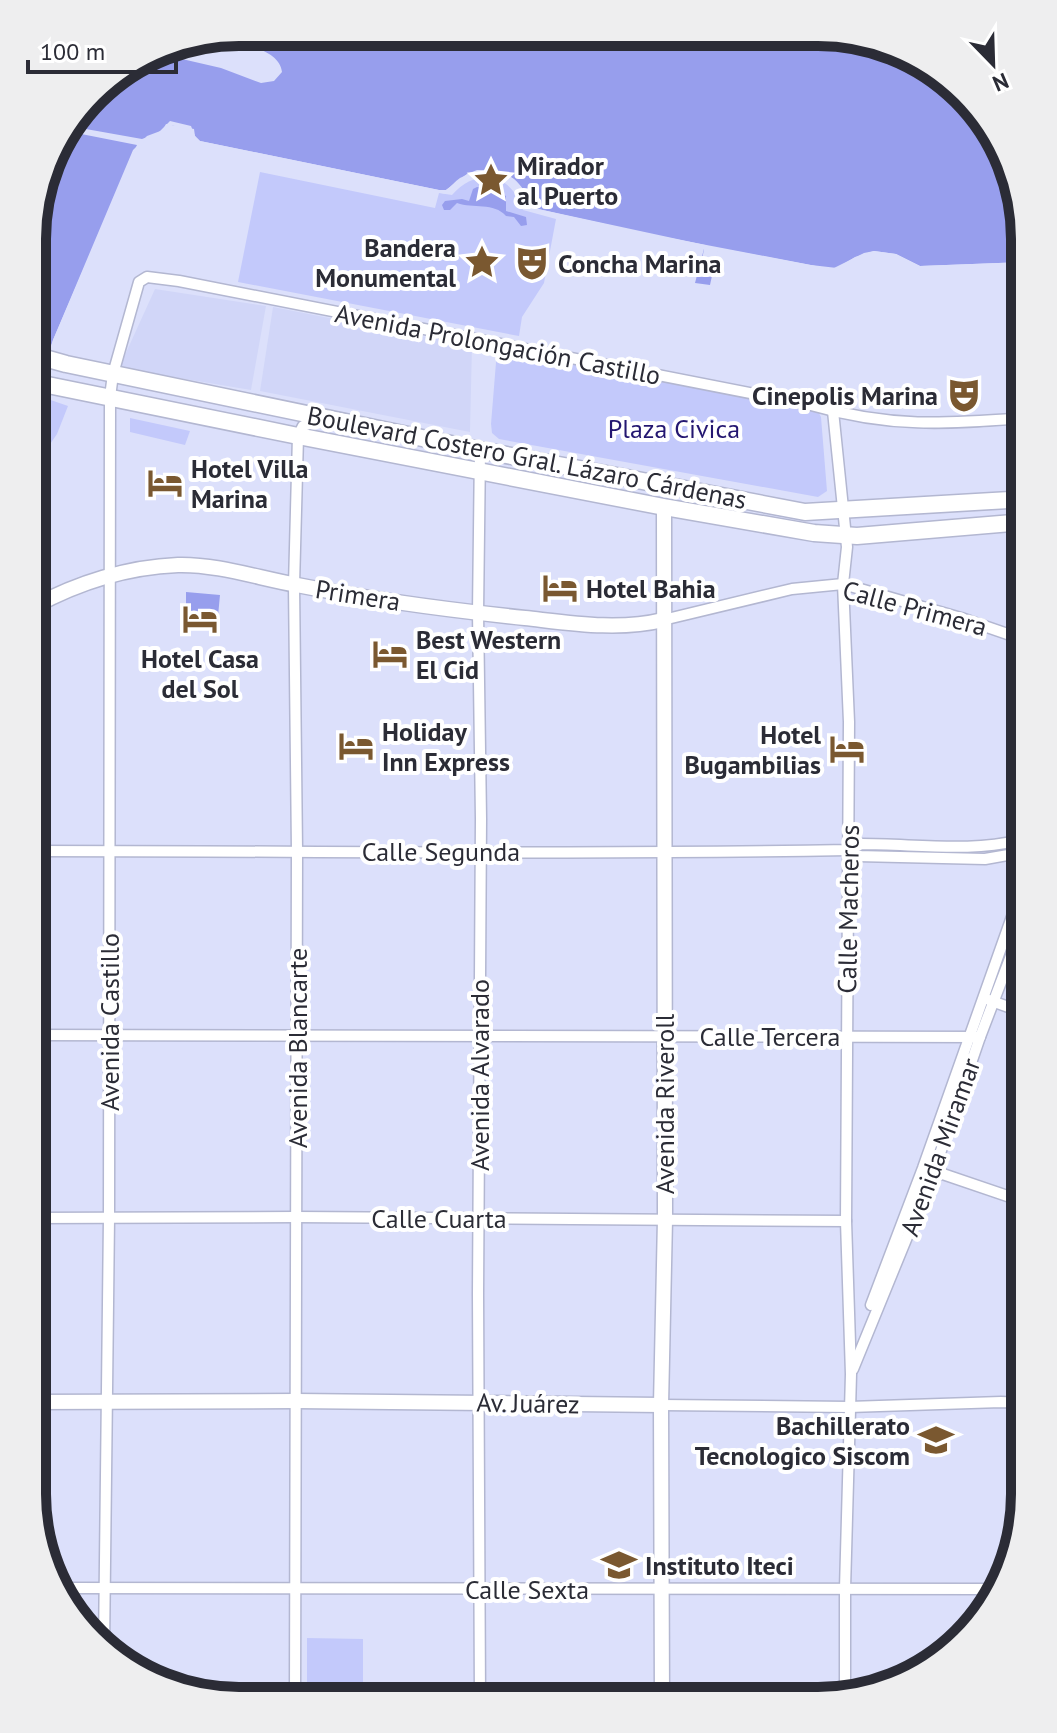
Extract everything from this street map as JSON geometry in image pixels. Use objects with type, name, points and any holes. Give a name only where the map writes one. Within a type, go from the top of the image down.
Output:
[{"type":"highway","name":"Boulevard Costero Gral. Lázaro Cárdenas","points":[[46,358],[480,450],[805,512],[1011,500]]},
{"type":"highway","name":"Boulevard Costero Gral. Lázaro Cárdenas","points":[[46,385],[664,507],[846,536],[1011,523]]},
{"type":"main road","name":"Avenida Riveroll","points":[[662,1687],[664,507]]},
{"type":"main road","name":"Primera","points":[[46,598],[109,576],[180,565],[478,613],[609,625],[642,625],[663,620]]},
{"type":"main road","name":"Av. Juárez","points":[[46,1402],[661,1405]]},
{"type":"street","name":"Avenida Prolongación Castillo","points":[[110,397],[113,374],[139,282],[147,277],[513,346],[833,411]]},
{"type":"street","name":"Avenida Castillo","points":[[104,1631],[109,1218],[110,397]]},
{"type":"street","points":[[833,411],[872,420],[919,424],[1011,419]]},
{"type":"street","name":"Calle Macheros","points":[[833,411],[846,536],[843,584],[854,850],[846,1036],[849,1407]]},
{"type":"street","points":[[298,436],[303,426],[329,418]]},
{"type":"street","name":"Avenida Blancarte","points":[[295,1687],[297,851],[294,585],[298,436]]},
{"type":"street","name":"Avenida Alvarado","points":[[480,450],[480,1687]]},
{"type":"street","name":"Calle Primera","points":[[663,620],[792,589],[843,584],[1011,635]]},
{"type":"street","name":"Calle Segunda","points":[[46,851],[665,854],[975,847],[1011,843]]},
{"type":"street","name":"Calle Segunda","points":[[854,850],[985,859],[1011,854]]},
{"type":"street","name":"Avenida Miramar","points":[[851,1374],[928,1170],[1011,919]]},
{"type":"street","name":"Avenida Miramar","points":[[974,1037],[995,1002],[1011,958]]},
{"type":"street","points":[[983,998],[1011,1008]]},
{"type":"street","name":"Calle Tercera","points":[[46,1035],[974,1037]]},
{"type":"street","points":[[928,1170],[1011,1197]]},
{"type":"street","name":"Calle Cuarta","points":[[46,1218],[846,1221]]},
{"type":"street","points":[[848,1300],[876,1305]]},
{"type":"street","name":"Av. Juárez","points":[[661,1405],[849,1407],[1011,1402]]},
{"type":"street","points":[[845,1685],[849,1407]]},
{"type":"street","name":"Calle Sexta","points":[[71,1588],[985,1589]]},
{"type":"shaded area","points":[[248,46],[818,46],[868,53],[892,61],[935,86],[971,122],[985,142],[1007,201],[1011,263],[920,266],[896,254],[874,251],[832,269],[718,248],[710,285],[695,283],[705,245],[538,209],[519,184],[506,174],[491,170],[475,172],[460,178],[446,190],[439,190],[200,141],[194,129],[166,124],[163,130],[147,136],[133,150],[46,361],[48,214],[56,177],[79,132],[112,94],[142,72],[165,61],[176,56],[261,83],[274,81],[282,72],[279,64],[265,52]]},
{"type":"shaded area","points":[[492,188],[506,196],[506,211],[526,217],[527,225],[521,226],[514,217],[489,207],[457,203],[450,210],[444,210],[442,205],[445,201],[469,201],[473,189]]},
{"type":"shaded area","points":[[155,289],[266,306],[251,390],[119,368]]},
{"type":"shaded area","points":[[273,307],[472,346],[470,432],[260,391]]},
{"type":"shaded area","points":[[186,592],[220,595],[218,616],[186,615]]},
{"type":"green space","points":[[260,172],[435,208],[439,193],[452,195],[473,180],[493,178],[503,182],[511,188],[523,210],[556,219],[544,283],[522,317],[519,336],[238,282]]},
{"type":"green space","name":"Plaza Civica","points":[[497,350],[810,407],[818,411],[821,417],[827,491],[818,497],[499,439],[492,433],[491,424]]},
{"type":"green space","points":[[46,398],[68,406],[57,434],[46,450]]},
{"type":"green space","points":[[130,418],[190,431],[185,445],[130,432]]},
{"type":"green space","points":[[307,1638],[363,1639],[363,1687],[307,1687]]},
{"type":"pier","points":[[170,121],[191,126],[200,141],[439,190],[446,190],[477,170],[494,170],[514,179],[533,208],[811,265],[837,268],[855,257],[874,251],[896,254],[920,266],[1011,263],[1011,265],[919,268],[893,256],[877,253],[861,257],[839,271],[718,251],[715,263],[702,260],[704,249],[536,213],[530,210],[511,182],[493,174],[468,178],[446,194],[199,144],[191,138],[189,130],[171,125],[160,137],[145,140],[137,152],[57,341],[46,375],[46,362],[53,340],[137,145],[78,133],[82,128],[142,139],[158,133]]},
{"type":"place","name":"Mirador al Puerto","points":[[491,180]]},
{"type":"place","name":"Bandera Monumental","points":[[482,262]]},
{"type":"place","name":"Concha Marina","points":[[532,263]]},
{"type":"place","name":"Cinepolis Marina","points":[[964,395]]},
{"type":"place","name":"Hotel Villa Marina","points":[[165,483]]},
{"type":"place","name":"Hotel Bahia","points":[[560,588]]},
{"type":"place","name":"Hotel Casa del Sol","points":[[200,619]]},
{"type":"place","name":"Best Western El Cid","points":[[390,654]]},
{"type":"place","name":"Holiday Inn Express","points":[[356,746]]},
{"type":"place","name":"Hotel Bugambilias","points":[[847,749]]},
{"type":"place","name":"Bachillerato Tecnologico Siscom","points":[[936,1440]]},
{"type":"place","name":"Instituto Iteci","points":[[619,1565]]}]
